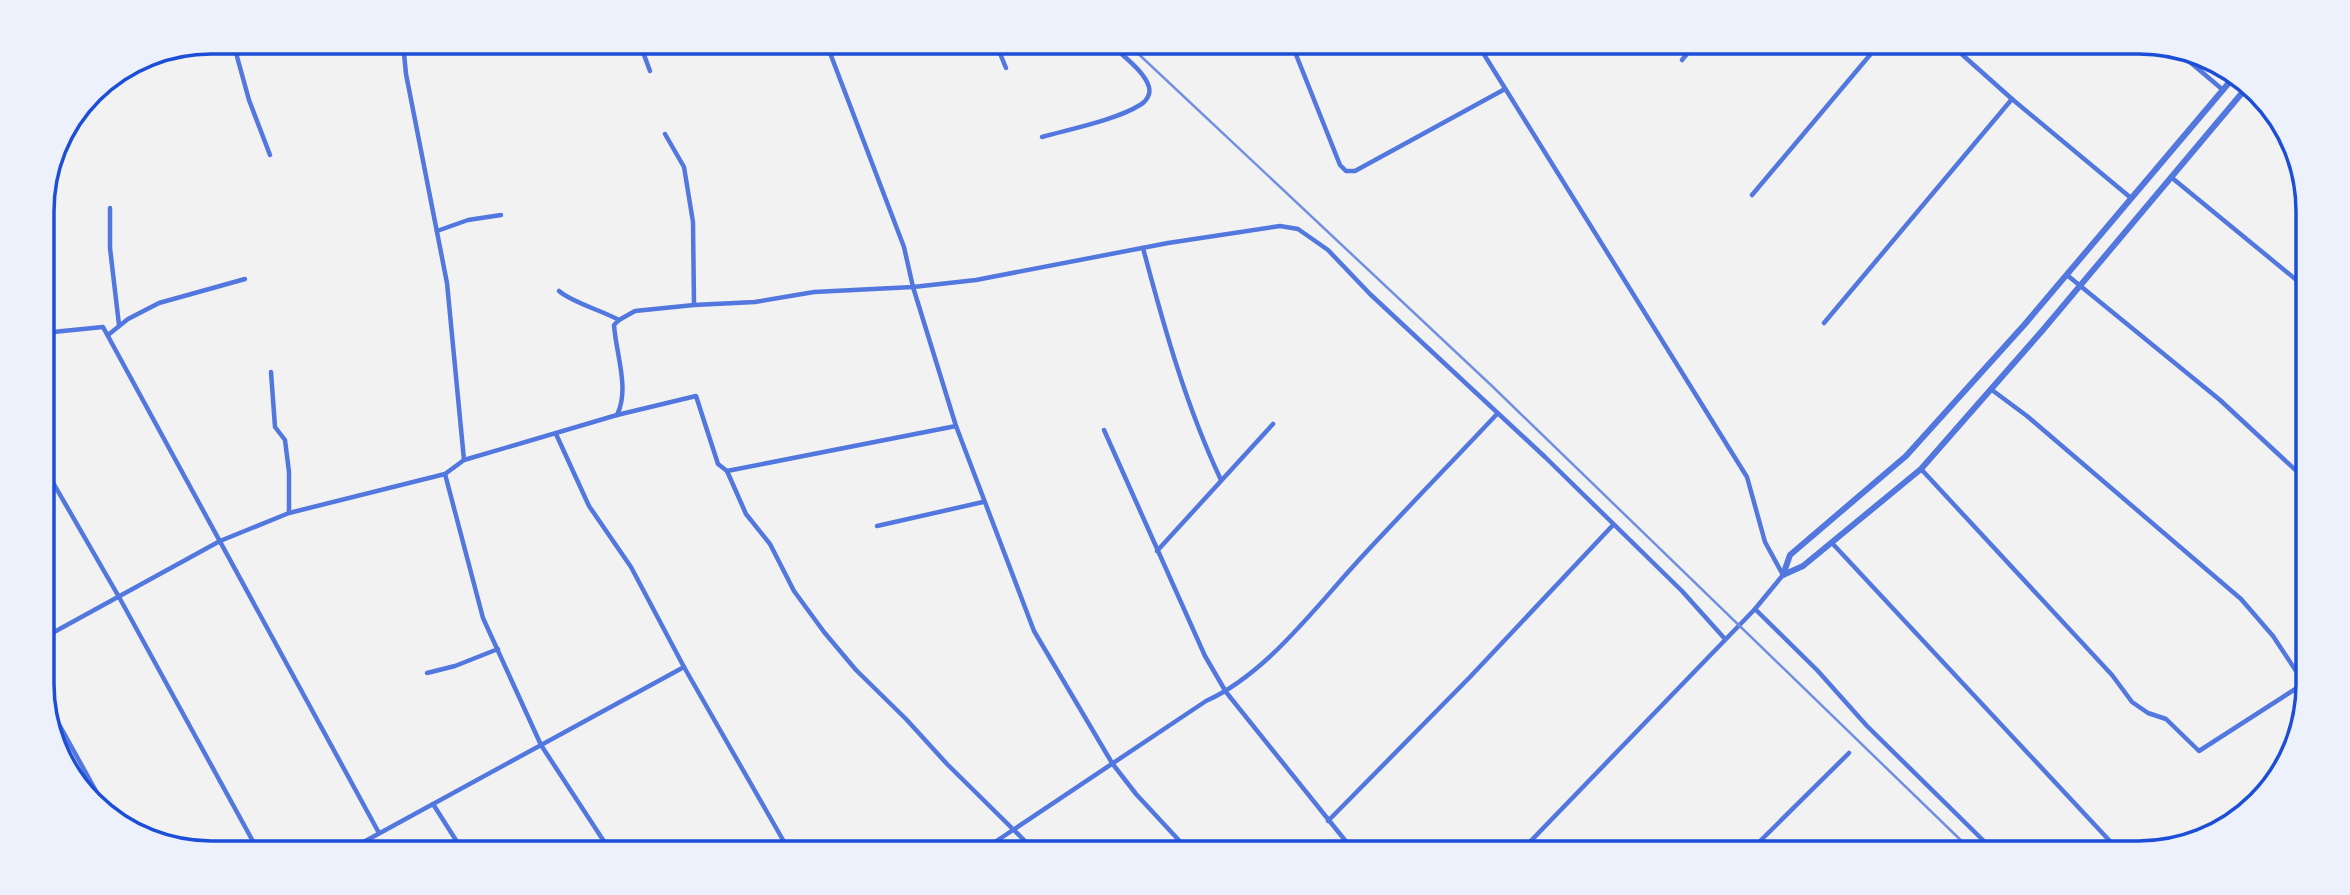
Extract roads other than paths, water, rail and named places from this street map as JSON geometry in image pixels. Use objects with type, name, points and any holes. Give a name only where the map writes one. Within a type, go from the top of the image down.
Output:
[{"type":"street","points":[[1296,54],[1340,165],[1346,171],[1354,171],[1505,89]]},
{"type":"street","points":[[1484,54],[1747,477],[1765,542],[1783,575]]},
{"type":"street","points":[[1682,60],[1687,54]]},
{"type":"street","points":[[1752,195],[1871,54]]},
{"type":"street","points":[[1962,54],[2131,198]]},
{"type":"street","points":[[237,55],[249,100],[270,155]]},
{"type":"street","points":[[404,55],[447,284],[464,460]]},
{"type":"street","points":[[644,55],[650,71]]},
{"type":"street","points":[[831,55],[904,247],[913,287],[956,426],[1034,631],[1112,763],[1136,794],[1179,841]]},
{"type":"street","points":[[1001,55],[1006,68]]},
{"type":"street","points":[[1042,137],[1123,113],[1143,104],[1149,94],[1149,86],[1122,55]]},
{"type":"street","points":[[2193,64],[2223,90]]},
{"type":"street","points":[[1531,840],[1755,609],[1783,575],[1790,555],[1906,456],[2025,324],[2229,83]]},
{"type":"street","points":[[1783,575],[1803,566],[1921,468],[1992,390],[2242,93]]},
{"type":"street","points":[[1824,323],[2012,99]]},
{"type":"street","points":[[664,134],[684,167],[693,222],[694,305]]},
{"type":"street","points":[[2170,176],[2296,280]]},
{"type":"street","points":[[110,208],[110,248],[120,326]]},
{"type":"street","points":[[437,230],[468,220],[501,215]]},
{"type":"street","points":[[617,415],[622,404],[623,387],[614,325],[635,311],[755,302],[814,292],[913,287],[989,278],[1143,248],[1280,226],[1298,229],[1328,250],[1370,294],[1545,457],[1682,591],[1726,639]]},
{"type":"street","points":[[1143,248],[1189,401],[1221,480]]},
{"type":"street","points":[[2066,274],[2220,400],[2296,471]]},
{"type":"street","points":[[108,336],[128,319],[159,303],[245,279]]},
{"type":"street","points":[[559,291],[568,299],[597,308],[619,320]]},
{"type":"street","points":[[55,332],[103,327],[379,833]]},
{"type":"street","points":[[271,372],[275,427],[285,440],[289,472],[289,513]]},
{"type":"street","points":[[1992,390],[2027,416],[2241,598],[2273,636],[2296,671]]},
{"type":"street","points":[[54,632],[220,541],[289,513],[445,474],[464,460],[617,415],[696,396],[718,464],[727,471],[746,514],[769,544],[794,591],[824,632],[856,670],[1024,841]]},
{"type":"street","points":[[997,841],[1206,701],[1242,681],[1284,641],[1497,414]]},
{"type":"street","points":[[1157,551],[1273,424]]},
{"type":"street","points":[[727,471],[956,426]]},
{"type":"street","points":[[1104,430],[1205,656],[1226,692],[1345,840]]},
{"type":"street","points":[[556,434],[589,506],[631,567],[684,667],[783,841]]},
{"type":"street","points":[[1921,468],[2112,675],[2132,702],[2148,713],[2166,719],[2199,751],[2295,689]]},
{"type":"street","points":[[445,474],[483,618],[541,745],[604,841]]},
{"type":"street","points":[[54,485],[253,841]]},
{"type":"street","points":[[877,526],[983,502]]},
{"type":"street","points":[[1328,821],[1614,526]]},
{"type":"street","points":[[1832,543],[2109,840]]},
{"type":"street","points":[[1755,609],[1867,726],[1983,840]]},
{"type":"street","points":[[427,673],[455,666],[498,649]]},
{"type":"street","points":[[365,841],[684,667]]},
{"type":"street","points":[[61,729],[95,789]]},
{"type":"street","points":[[1760,840],[1849,753]]},
{"type":"street","points":[[433,804],[456,841]]},
{"type":"railway","points":[[1139,55],[1492,386],[1961,840]]}]
